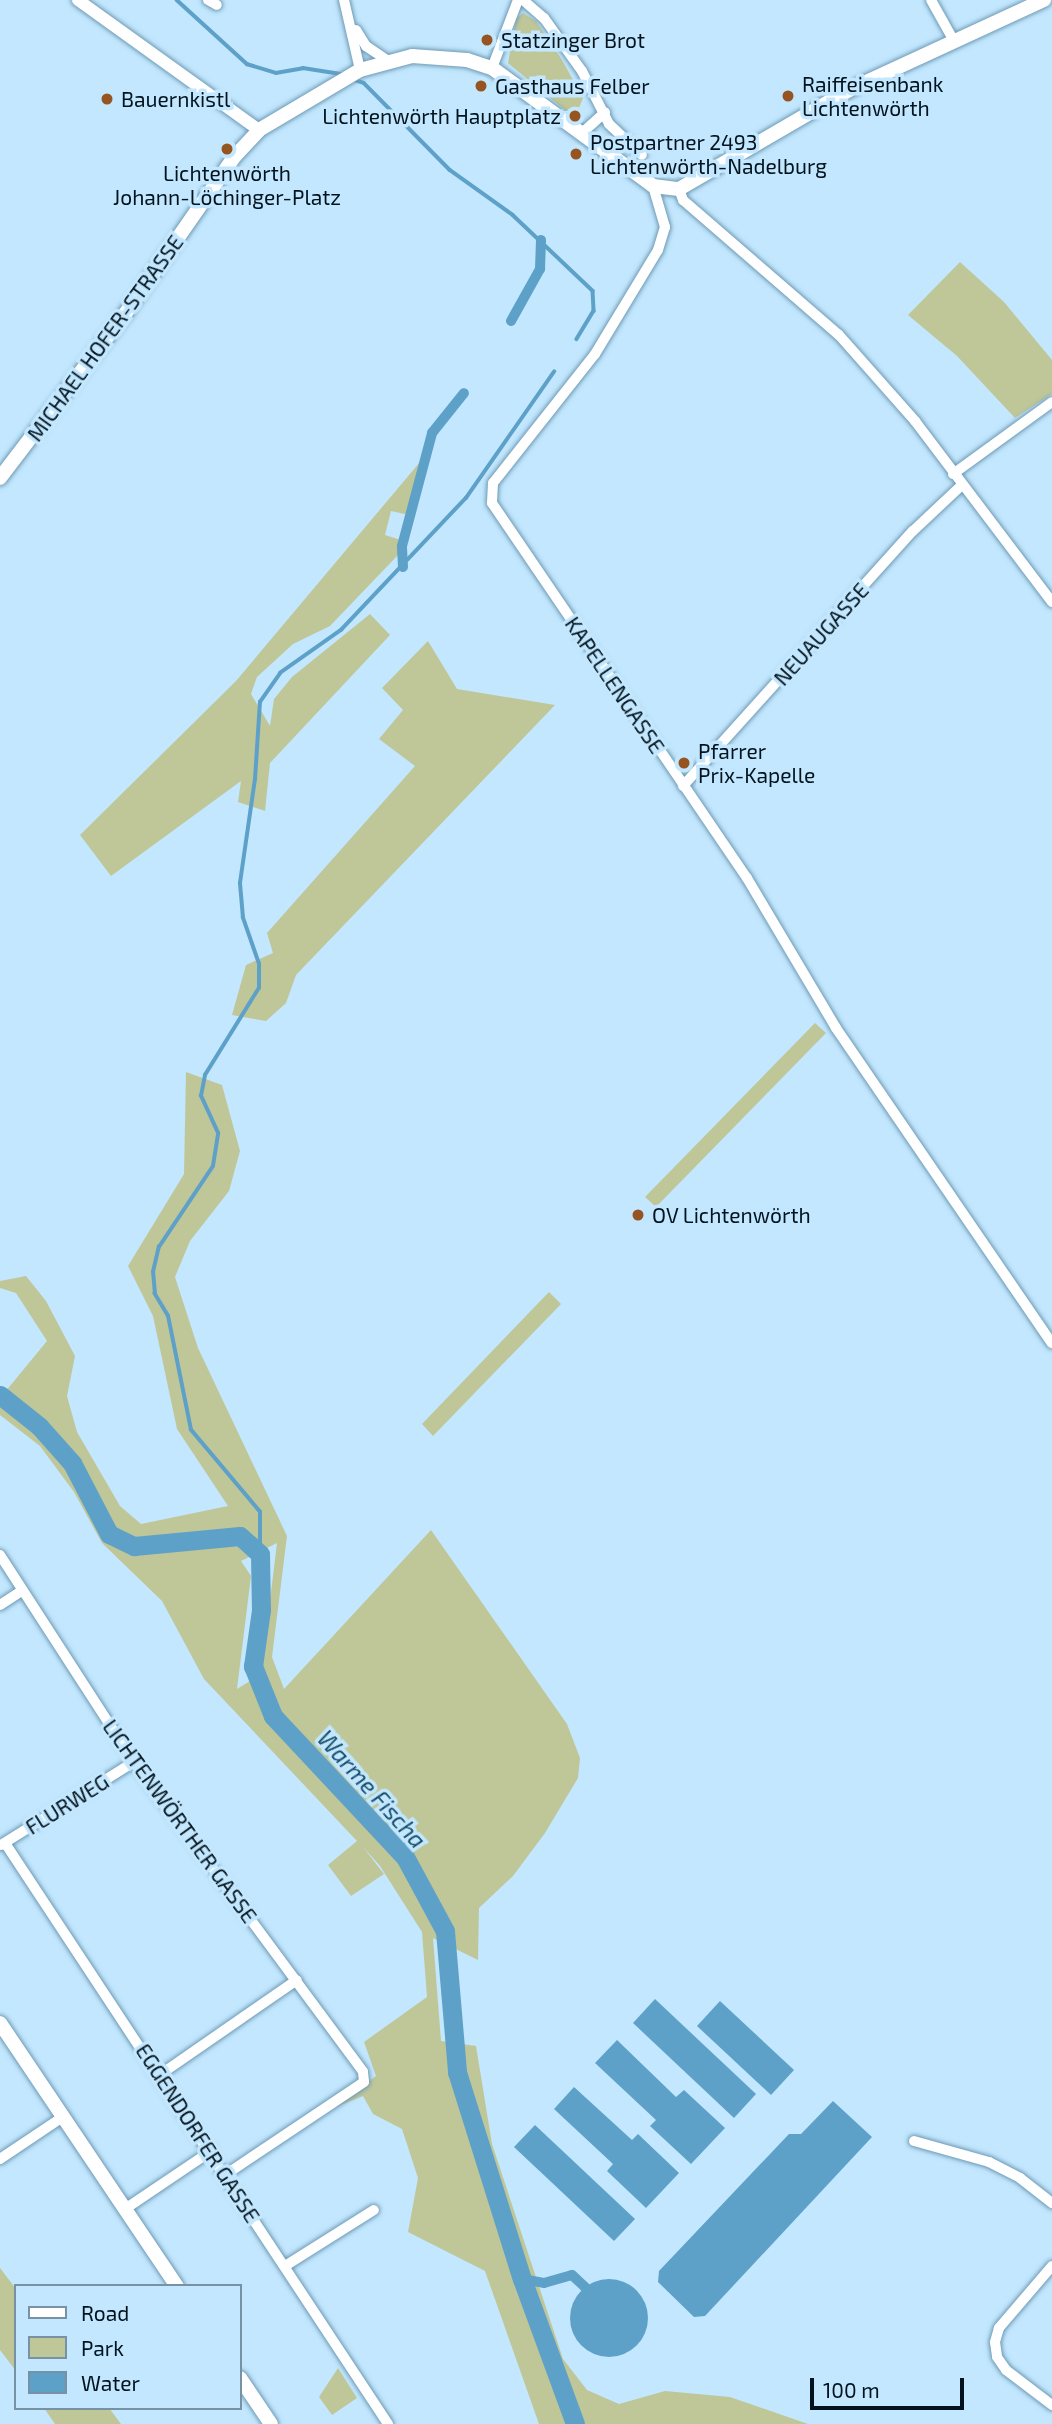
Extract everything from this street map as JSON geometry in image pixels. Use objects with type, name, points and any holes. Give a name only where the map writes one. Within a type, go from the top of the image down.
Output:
[{"type":"main road","points":[[492,68],[653,186],[679,190],[838,97],[1044,0]]},
{"type":"main road","name":"MICHAEL HOFER-STRASSE","points":[[0,478],[125,314],[232,160],[259,130],[360,70],[388,61],[441,58],[492,68]]},
{"type":"main road","points":[[0,2023],[176,2284]]},
{"type":"main road","points":[[242,2381],[271,2424]]},
{"type":"street","points":[[78,0],[259,130]]},
{"type":"street","points":[[344,0],[352,23],[360,70]]},
{"type":"street","points":[[492,68],[520,0],[544,18],[582,71],[609,124],[642,155]]},
{"type":"street","points":[[930,0],[954,41]]},
{"type":"street","points":[[352,23],[366,46],[388,61]]},
{"type":"street","points":[[582,133],[605,112]]},
{"type":"street","name":"KAPELLENGASSE","points":[[653,186],[664,227],[658,250],[596,354],[493,482],[492,503],[747,878],[836,1028],[1052,1343]]},
{"type":"street","points":[[679,190],[683,200],[839,335],[915,421],[1052,602]]},
{"type":"street","points":[[953,474],[1052,402]]},
{"type":"street","name":"NEUAUGASSE","points":[[683,786],[913,531],[962,485]]},
{"type":"street","name":"LICHTENWÖRTHER GASSE","points":[[0,1555],[134,1762],[363,2072],[363,2082],[225,2175]]},
{"type":"street","points":[[0,1605],[23,1590]]},
{"type":"street","name":"FLURWEG","points":[[2,1845],[134,1762]]},
{"type":"street","name":"EGGENDORFER GASSE","points":[[2,1845],[160,2074],[388,2424]]},
{"type":"street","points":[[160,2074],[297,1980]]},
{"type":"street","points":[[0,2159],[64,2116]]},
{"type":"street","points":[[914,2141],[989,2162],[1020,2178],[1052,2203]]},
{"type":"street","points":[[125,2209],[211,2151]]},
{"type":"street","points":[[285,2266],[374,2210]]},
{"type":"street","points":[[1052,2266],[999,2328],[995,2342],[997,2357],[1006,2370],[1052,2405]]},
{"type":"green space","points":[[523,13],[536,21],[562,60],[583,98],[579,108],[566,111],[508,63],[516,19]]},
{"type":"green space","points":[[960,262],[1004,302],[1052,360],[1052,394],[1015,418],[957,356],[908,315]]},
{"type":"green space","points":[[420,462],[409,515],[391,511],[385,535],[401,540],[398,555],[330,626],[293,644],[257,677],[251,694],[270,726],[274,699],[292,677],[370,614],[390,635],[270,763],[265,811],[238,802],[241,781],[111,876],[80,835],[236,681]]},
{"type":"green space","points":[[428,641],[457,689],[555,705],[296,975],[286,1003],[266,1021],[232,1015],[246,965],[273,953],[267,933],[415,766],[379,739],[403,710],[382,688]]},
{"type":"green space","points":[[815,1023],[826,1033],[656,1207],[645,1197]]},
{"type":"green space","points":[[186,1072],[222,1085],[240,1151],[229,1191],[190,1241],[175,1277],[198,1348],[287,1536],[272,1657],[284,1689],[431,1530],[567,1724],[580,1758],[578,1778],[545,1833],[513,1876],[479,1908],[478,1960],[433,1938],[441,2041],[476,2046],[492,2144],[563,2359],[587,2390],[619,2404],[665,2391],[730,2397],[808,2424],[539,2424],[485,2271],[408,2232],[418,2178],[402,2129],[373,2114],[363,2096],[331,2109],[376,2076],[364,2042],[427,1997],[422,1932],[380,1866],[363,1847],[384,1874],[351,1896],[328,1865],[357,1841],[204,1679],[162,1601],[102,1543],[74,1492],[40,1446],[0,1415],[0,1388],[5,1392],[47,1341],[16,1293],[0,1288],[0,1281],[26,1276],[46,1301],[75,1356],[67,1396],[77,1432],[120,1506],[141,1524],[228,1506],[177,1429],[153,1316],[128,1266],[184,1174]],"holes":[[[277,1543],[261,1674],[237,1689],[251,1576],[241,1561]]]},
{"type":"green space","points":[[549,1292],[561,1304],[433,1436],[422,1424]]},
{"type":"green space","points":[[0,2268],[14,2286],[14,2368],[0,2350]]},
{"type":"green space","points":[[338,2368],[357,2398],[332,2415],[319,2397]]},
{"type":"green space","points":[[45,2410],[110,2410],[121,2424],[55,2424]]},
{"type":"water","points":[[655,1999],[756,2094],[734,2118],[633,2023]]},
{"type":"water","points":[[720,2001],[794,2070],[771,2095],[697,2026]]},
{"type":"water","points":[[617,2040],[676,2097],[684,2090],[725,2128],[691,2164],[650,2126],[656,2120],[595,2063]]},
{"type":"water","points":[[574,2087],[632,2140],[638,2134],[679,2173],[646,2208],[607,2171],[613,2164],[554,2109]]},
{"type":"water","points":[[833,2101],[872,2137],[705,2316],[694,2317],[658,2282],[659,2271],[789,2134],[801,2134]]},
{"type":"water","points":[[535,2125],[635,2219],[614,2241],[514,2147]]},
{"type":"water","points":[[601,2279],[617,2279],[631,2285],[642,2296],[648,2310],[648,2326],[642,2340],[631,2351],[617,2357],[601,2357],[587,2351],[576,2340],[570,2326],[570,2310],[576,2296],[587,2285]]},
{"type":"waterway","points":[[177,0],[247,64],[276,73],[303,68],[341,74]]},
{"type":"waterway","points":[[355,80],[364,83],[450,170],[513,215],[593,291],[594,311],[577,339]]},
{"type":"waterway","points":[[511,321],[540,269],[541,240]]},
{"type":"waterway","points":[[260,1554],[260,1512],[191,1430],[168,1316],[155,1294],[153,1272],[159,1247],[213,1166],[218,1133],[201,1096],[205,1075],[259,988],[259,964],[243,918],[240,883],[255,779],[260,702],[280,673],[341,630],[466,498],[554,372]]},
{"type":"waterway","points":[[403,567],[402,546],[432,433],[464,393]]},
{"type":"waterway","name":"Warme Fischa","points":[[0,1395],[39,1426],[72,1463],[109,1534],[134,1546],[240,1536],[260,1554],[261,1610],[253,1666],[273,1716],[405,1857],[445,1931],[457,2072],[522,2279],[575,2424]]},
{"type":"waterway","points":[[522,2279],[544,2283],[572,2275],[585,2287]]},
{"type":"place","name":"Statzinger Brot","points":[[487,40]]},
{"type":"place","name":"Gasthaus Felber","points":[[481,86]]},
{"type":"place","name":"Raiffeisenbank Lichtenwörth","points":[[788,96]]},
{"type":"place","name":"Bauernkistl","points":[[107,99]]},
{"type":"place","name":"Lichtenwörth Hauptplatz","points":[[575,116]]},
{"type":"place","name":"Lichtenwörth Johann-Löchinger-Platz","points":[[227,149]]},
{"type":"place","name":"Postpartner 2493 Lichtenwörth-Nadelburg","points":[[576,154]]},
{"type":"place","name":"Pfarrer Prix-Kapelle","points":[[684,763]]},
{"type":"place","name":"OV Lichtenwörth","points":[[638,1215]]}]
